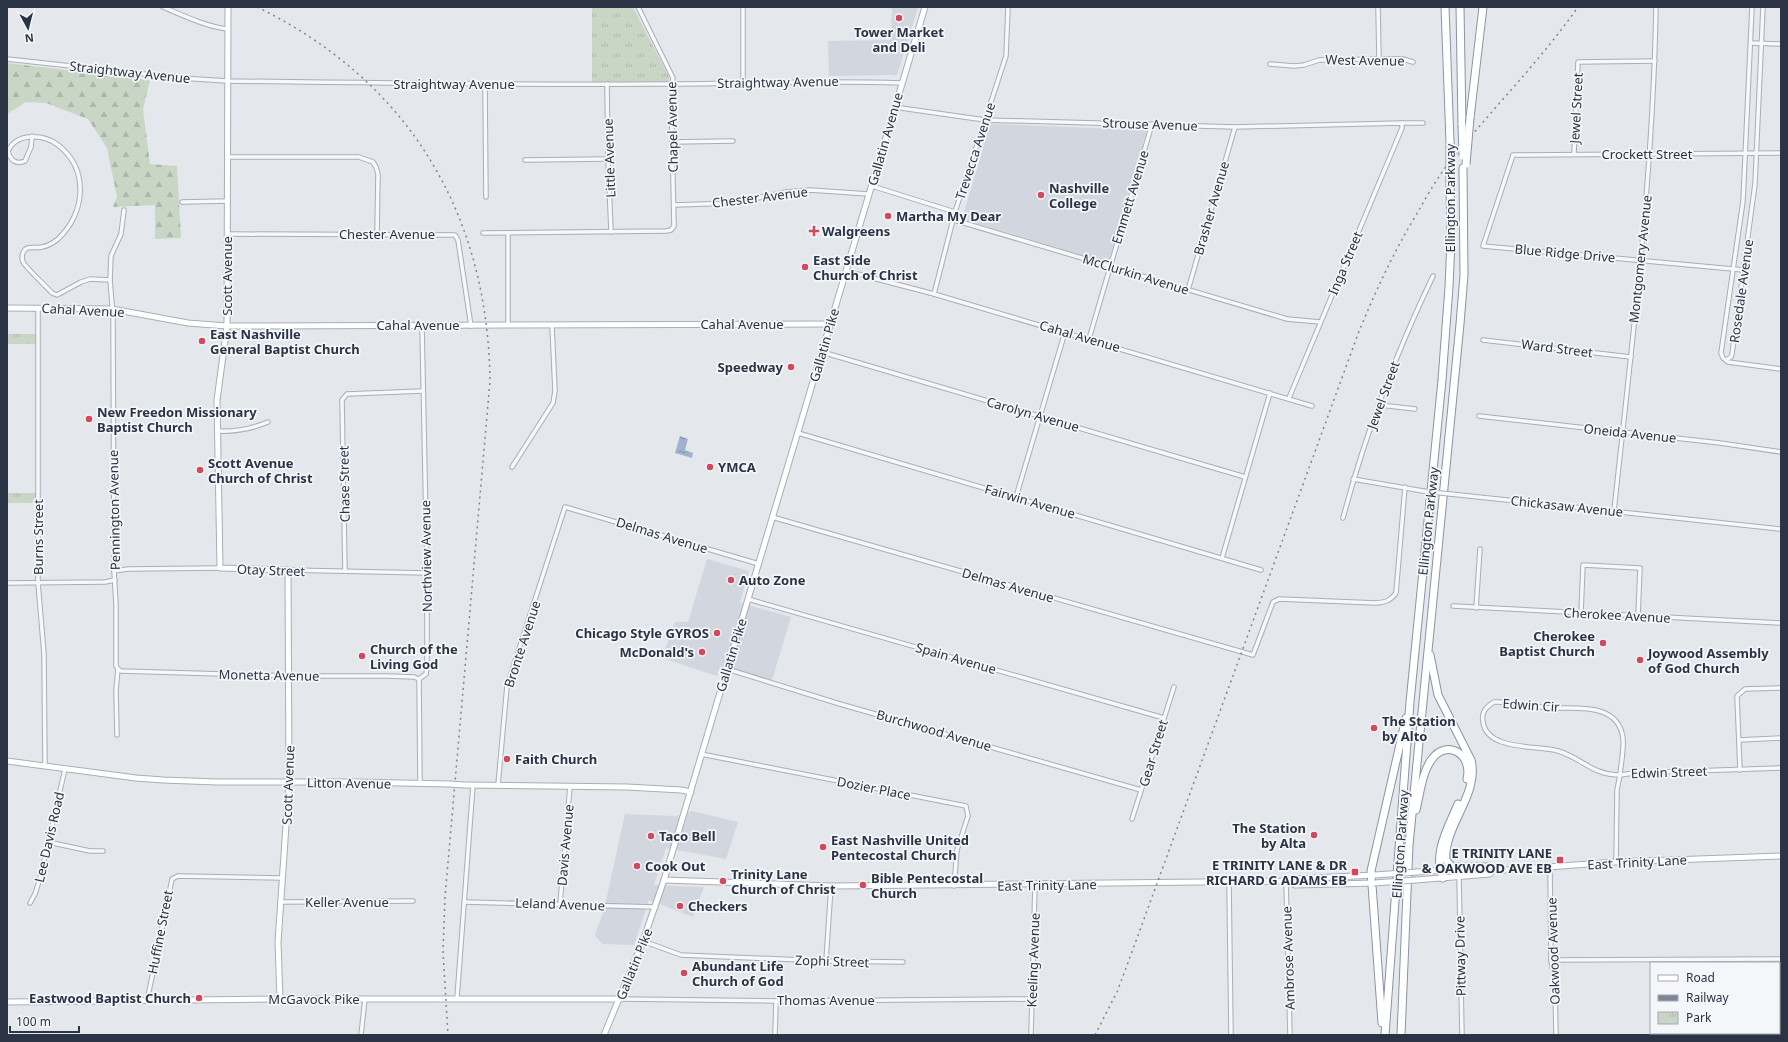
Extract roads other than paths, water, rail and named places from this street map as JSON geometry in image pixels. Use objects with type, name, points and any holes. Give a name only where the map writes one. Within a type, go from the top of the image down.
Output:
[{"type":"highway","name":"Ellington Parkway","points":[[1384,1035],[1410,702],[1442,380],[1449,287],[1451,240],[1450,142],[1445,7]]},
{"type":"highway","name":"Ellington Parkway","points":[[1400,1035],[1409,845],[1464,275],[1464,166],[1460,7]]},
{"type":"highway","points":[[1464,166],[1483,7]]},
{"type":"highway","points":[[1428,645],[1438,695],[1471,760],[1474,770],[1447,845],[1446,860],[1442,870]]},
{"type":"highway","points":[[1384,1035],[1373,875],[1379,832],[1410,702]]},
{"type":"highway","points":[[1409,845],[1426,771],[1432,758],[1448,750],[1456,751],[1461,754],[1466,761],[1469,771],[1466,784],[1441,844],[1443,878]]},
{"type":"highway","points":[[1446,860],[1452,867],[1490,869]]},
{"type":"street","points":[[163,7],[214,28],[227,29]]},
{"type":"street","name":"Scott Avenue","points":[[220,568],[217,400],[227,326],[228,7]]},
{"type":"street","name":"Chapel Avenue","points":[[611,232],[671,230],[674,226],[671,88],[673,78],[638,7]]},
{"type":"street","points":[[743,7],[743,84]]},
{"type":"street","name":"Gallatin Avenue","points":[[846,271],[924,7]]},
{"type":"street","name":"Trevecca Avenue","points":[[934,294],[955,212],[1006,56],[1008,7]]},
{"type":"street","points":[[1378,7],[1379,59]]},
{"type":"street","name":"Montgomery Avenue","points":[[1614,511],[1641,260],[1650,153],[1655,61],[1656,7]]},
{"type":"street","name":"Rosedale Avenue","points":[[1752,7],[1742,201],[1734,270],[1721,353],[1726,360],[1731,357],[1732,354],[1753,207],[1763,7]]},
{"type":"street","points":[[1751,43],[1781,44]]},
{"type":"street","name":"Straightway Avenue","points":[[7,58],[181,78],[227,81],[485,84],[743,84],[833,81],[902,83]]},
{"type":"street","name":"West Avenue","points":[[1270,64],[1294,66],[1304,65],[1319,60],[1379,59],[1403,59],[1413,62]]},
{"type":"street","name":"Jewel Street","points":[[1574,154],[1578,62],[1655,61]]},
{"type":"street","points":[[485,84],[486,197]]},
{"type":"street","name":"Little Avenue","points":[[608,84],[608,159],[611,232]]},
{"type":"street","name":"Strouse Avenue","points":[[894,107],[986,120],[1235,127],[1402,122],[1423,123]]},
{"type":"street","name":"Inga Street","points":[[1289,398],[1402,128],[1402,122]]},
{"type":"street","name":"Emmett Avenue","points":[[1089,339],[1152,124]]},
{"type":"street","name":"Brasher Avenue","points":[[1188,290],[1235,127]]},
{"type":"street","points":[[32,136],[31,147],[25,161],[21,162],[12,160],[8,151],[10,146],[22,139],[32,136],[46,138],[54,142],[69,156],[78,172],[81,192],[76,214],[65,231],[47,246],[40,248],[29,247],[25,249],[23,253],[23,262],[52,293],[57,295],[81,282],[90,279],[110,280]]},
{"type":"street","points":[[672,142],[733,141]]},
{"type":"street","name":"Crockett Street","points":[[1483,246],[1513,155],[1781,153]]},
{"type":"street","points":[[227,157],[347,156],[367,159],[376,167],[378,174],[377,234]]},
{"type":"street","points":[[525,160],[608,159]]},
{"type":"street","points":[[872,186],[955,212]]},
{"type":"street","name":"Chester Avenue","points":[[674,205],[734,203],[786,192],[810,190],[869,194]]},
{"type":"street","points":[[182,202],[228,201]]},
{"type":"street","name":"Pennington Avenue","points":[[116,735],[116,690],[118,669],[116,666],[114,571],[112,309],[110,280],[111,256],[121,234],[124,210]]},
{"type":"street","name":"McClurkin Avenue","points":[[954,220],[1287,318],[1320,322]]},
{"type":"street","points":[[483,233],[611,232]]},
{"type":"street","points":[[508,233],[508,325]]},
{"type":"street","name":"Chester Avenue","points":[[228,234],[455,235],[458,240],[471,326]]},
{"type":"street","name":"Blue Ridge Drive","points":[[1483,246],[1744,270]]},
{"type":"street","name":"Cahal Avenue","points":[[846,271],[934,294],[1312,406]]},
{"type":"street","name":"Gallatin Pike","points":[[604,1035],[656,907],[846,271]]},
{"type":"street","name":"Jewel Street","points":[[1342,518],[1353,479],[1408,329],[1433,276]]},
{"type":"street","name":"Cahal Avenue","points":[[7,308],[112,309],[188,323],[227,326],[830,324]]},
{"type":"street","name":"Burns Street","points":[[38,308],[38,583],[44,654],[45,766]]},
{"type":"street","name":"Northview Avenue","points":[[420,784],[419,679],[426,674],[427,667],[427,573],[422,325]]},
{"type":"street","points":[[512,467],[553,403],[555,391],[552,326]]},
{"type":"street","points":[[1016,497],[1065,332]]},
{"type":"street","name":"Ward Street","points":[[1483,340],[1631,357]]},
{"type":"street","name":"Carolyn Avenue","points":[[822,352],[1245,477]]},
{"type":"street","points":[[1726,360],[1733,363],[1781,369]]},
{"type":"street","name":"Chase Street","points":[[345,571],[342,400],[347,394],[423,391]]},
{"type":"street","points":[[1222,558],[1270,393]]},
{"type":"street","points":[[1380,405],[1415,409]]},
{"type":"street","name":"Oneida Avenue","points":[[1479,416],[1720,443],[1781,452]]},
{"type":"street","points":[[218,431],[234,432],[252,429],[268,422]]},
{"type":"street","name":"Fairwin Avenue","points":[[798,433],[1261,570]]},
{"type":"street","name":"Chickasaw Avenue","points":[[1353,479],[1423,491],[1781,529]]},
{"type":"street","name":"Delmas Avenue","points":[[772,517],[1253,655],[1273,602],[1279,599],[1376,603],[1386,602],[1391,599],[1396,593],[1405,487]]},
{"type":"street","name":"Delmas Avenue","points":[[565,507],[759,564]]},
{"type":"street","name":"Bronte Avenue","points":[[498,785],[505,705],[509,679],[565,507]]},
{"type":"street","points":[[1476,608],[1480,548]]},
{"type":"street","points":[[1581,613],[1583,565],[1640,568],[1638,616]]},
{"type":"street","name":"Otay Street","points":[[114,571],[128,569],[220,568],[427,573]]},
{"type":"street","name":"Scott Avenue","points":[[280,999],[278,942],[289,782],[288,570]]},
{"type":"street","points":[[7,583],[105,582],[115,580]]},
{"type":"street","name":"Spain Avenue","points":[[748,599],[1164,718]]},
{"type":"street","name":"Cherokee Avenue","points":[[1454,606],[1781,623]]},
{"type":"street","name":"Monetta Avenue","points":[[118,669],[121,671],[289,676],[387,676],[414,677],[419,679]]},
{"type":"street","name":"Burchwood Avenue","points":[[727,669],[847,706],[1141,790]]},
{"type":"street","name":"Gear Street","points":[[1132,819],[1174,687]]},
{"type":"street","points":[[1740,770],[1737,696],[1740,692],[1750,688],[1781,688]]},
{"type":"street","name":"Edwin Cir","points":[[1494,702],[1596,709],[1616,722],[1620,730],[1623,745],[1620,775],[1608,775],[1596,771],[1572,756],[1559,751],[1545,748],[1512,746],[1496,739],[1488,733],[1484,726],[1483,712],[1487,706],[1494,702]]},
{"type":"street","points":[[1739,740],[1781,738]]},
{"type":"street","name":"Dozier Place","points":[[701,754],[966,806],[968,816],[957,850],[954,886]]},
{"type":"street","name":"Litton Avenue","points":[[7,762],[136,778],[209,782],[354,782],[570,786],[681,790],[691,792]]},
{"type":"street","name":"Edwin Street","points":[[1616,862],[1617,790],[1620,775],[1634,773],[1781,768]]},
{"type":"street","name":"Lee Davis Road","points":[[30,903],[35,894],[40,878],[65,769]]},
{"type":"street","points":[[457,998],[473,785]]},
{"type":"street","name":"Davis Avenue","points":[[560,904],[570,786]]},
{"type":"street","points":[[48,842],[90,851],[103,851]]},
{"type":"street","name":"East Trinity Lane","points":[[664,880],[830,886],[954,886],[1286,881],[1293,879],[1442,870],[1550,867],[1616,862],[1781,856]]},
{"type":"street","name":"Oakwood Avenue","points":[[1550,867],[1551,960],[1555,985],[1556,1035]]},
{"type":"street","name":"East Trinity Lane","points":[[1286,881],[1295,885],[1373,884],[1490,874],[1490,869]]},
{"type":"street","name":"Huffine Street","points":[[147,1001],[172,879],[178,876],[282,878]]},
{"type":"street","name":"Pittway Drive","points":[[1459,877],[1462,1035]]},
{"type":"street","name":"Ambrose Avenue","points":[[1286,881],[1290,1035]]},
{"type":"street","points":[[1229,882],[1231,1035]]},
{"type":"street","name":"Keeling Avenue","points":[[1031,1035],[1035,885]]},
{"type":"street","points":[[826,961],[830,886]]},
{"type":"street","name":"Keller Avenue","points":[[281,902],[413,901]]},
{"type":"street","name":"Leland Avenue","points":[[465,902],[656,907]]},
{"type":"street","name":"Zophi Street","points":[[643,941],[681,955],[826,961],[903,962]]},
{"type":"street","points":[[1551,960],[1781,959]]},
{"type":"street","name":"McGavock Pike","points":[[7,1002],[280,999],[620,998]]},
{"type":"street","name":"Thomas Avenue","points":[[620,998],[776,1001],[1032,999]]},
{"type":"street","points":[[361,1035],[365,999]]},
{"type":"street","points":[[775,1035],[776,1001]]},
{"type":"water","points":[[680,436],[688,439],[685,450],[693,453],[692,458],[675,453]]},
{"type":"railway","points":[[257,7],[311,37],[357,73],[397,114],[430,159],[455,209],[474,263],[486,320],[490,381],[445,897],[443,952],[448,1035]]},
{"type":"railway","points":[[1095,1035],[1117,992],[1358,334],[1378,287],[1409,227],[1445,168],[1530,68],[1578,7]]},
{"type":"place","name":"Tower Market and Deli","points":[[899,18]]},
{"type":"place","name":"Nashville College","points":[[1041,195]]},
{"type":"place","name":"Martha My Dear","points":[[888,216]]},
{"type":"place","name":"Walgreens","points":[[814,231]]},
{"type":"place","name":"East Side Church of Christ","points":[[805,267]]},
{"type":"place","name":"East Nashville General Baptist Church","points":[[202,341]]},
{"type":"place","name":"Speedway","points":[[791,367]]},
{"type":"place","name":"New Freedon Missionary Baptist Church","points":[[89,419]]},
{"type":"place","name":"YMCA","points":[[710,467]]},
{"type":"place","name":"Scott Avenue Church of Christ","points":[[200,470]]},
{"type":"place","name":"Auto Zone","points":[[731,580]]},
{"type":"place","name":"Chicago Style GYROS","points":[[717,633]]},
{"type":"place","name":"Cherokee Baptist Church","points":[[1603,643]]},
{"type":"place","name":"McDonald's","points":[[702,652]]},
{"type":"place","name":"Church of the Living God","points":[[362,656]]},
{"type":"place","name":"Joywood Assembly of God Church","points":[[1640,660]]},
{"type":"place","name":"The Station by Alto","points":[[1374,728]]},
{"type":"place","name":"Faith Church","points":[[507,759]]},
{"type":"place","name":"The Station by Alta","points":[[1314,835]]},
{"type":"place","name":"Taco Bell","points":[[651,836]]},
{"type":"place","name":"East Nashville United Pentecostal Church","points":[[823,847]]},
{"type":"place","name":"E TRINITY LANE & OAKWOOD AVE EB","points":[[1560,860]]},
{"type":"place","name":"Cook Out","points":[[637,866]]},
{"type":"place","name":"E TRINITY LANE & DR RICHARD G ADAMS EB","points":[[1355,872]]},
{"type":"place","name":"Trinity Lane Church of Christ","points":[[723,881]]},
{"type":"place","name":"Bible Pentecostal Church","points":[[863,885]]},
{"type":"place","name":"Checkers","points":[[680,906]]},
{"type":"place","name":"Abundant Life Church of God","points":[[684,973]]},
{"type":"place","name":"Eastwood Baptist Church","points":[[199,998]]}]
